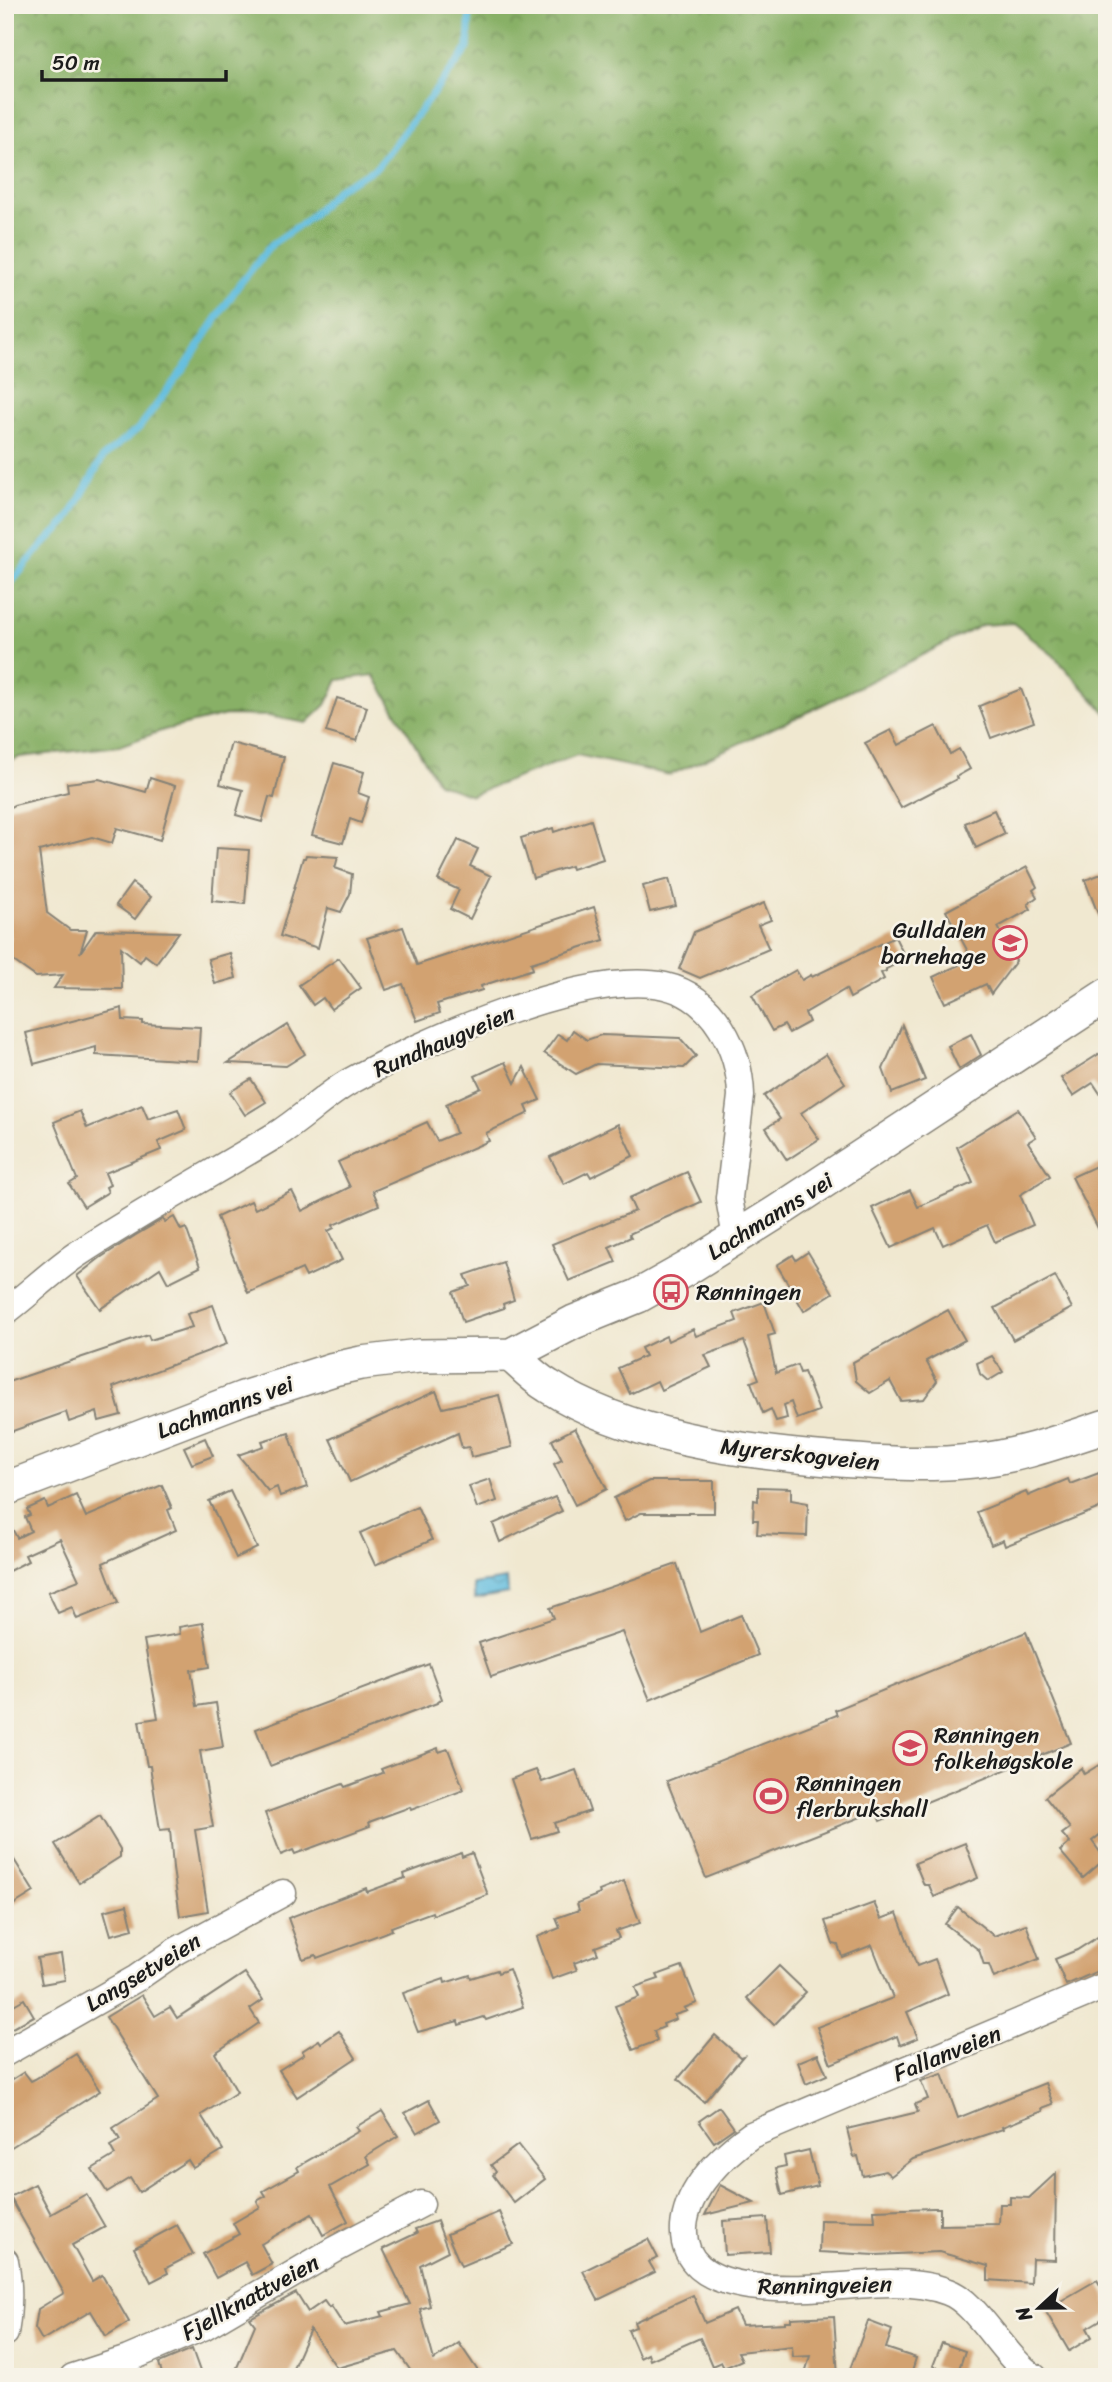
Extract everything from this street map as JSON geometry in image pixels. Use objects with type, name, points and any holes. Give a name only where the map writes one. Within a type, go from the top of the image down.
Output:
[{"type":"street","name":"Rundhaugveien","points":[[5,1312],[74,1256],[281,1132],[315,1104],[346,1084],[407,1051],[485,1021],[570,993],[603,986],[665,986],[695,999],[722,1028],[741,1080],[729,1198],[736,1238]]},
{"type":"street","name":"Lachmanns vei","points":[[5,1489],[243,1398],[334,1369],[419,1356],[512,1355],[574,1322],[638,1296],[736,1238],[1107,995]]},
{"type":"street","name":"Myrerskogveien","points":[[512,1355],[559,1393],[621,1420],[709,1444],[791,1455],[908,1465],[975,1461],[1041,1447],[1107,1426]]},
{"type":"street","name":"Langsetveien","points":[[5,2053],[137,1978],[176,1951],[283,1893]]},
{"type":"street","name":"Fallanveien","points":[[786,2118],[988,2037],[1107,1985]]},
{"type":"street","name":"Rønningveien","points":[[786,2118],[751,2135],[734,2148],[720,2160],[695,2194],[686,2217],[684,2236],[692,2257],[701,2267],[713,2277],[757,2287],[894,2283],[950,2292],[963,2301],[1012,2360],[1034,2377]]},
{"type":"street","name":"Fjellknattveien","points":[[73,2377],[128,2358],[202,2327],[324,2255],[421,2204]]},
{"type":"street","points":[[5,2262],[9,2283],[9,2312],[5,2333]]},
{"type":"green space","points":[[5,5],[1107,5],[1107,714],[1054,656],[1013,623],[982,625],[806,713],[670,775],[577,755],[471,795],[438,783],[374,675],[338,680],[326,705],[307,723],[268,716],[226,715],[164,730],[119,746],[20,757],[5,763]]},
{"type":"water","points":[[507,1579],[508,1593],[475,1599],[473,1584]]},
{"type":"building","points":[[1021,689],[1034,722],[991,738],[979,706]]},
{"type":"building","points":[[337,698],[367,707],[357,741],[326,732]]},
{"type":"building","points":[[936,726],[950,754],[959,749],[970,769],[956,777],[957,779],[901,808],[865,743],[891,730],[899,745]]},
{"type":"building","points":[[231,743],[284,757],[274,798],[269,797],[262,822],[236,815],[243,790],[220,784]]},
{"type":"building","points":[[334,763],[364,772],[358,793],[369,797],[361,823],[350,819],[343,843],[312,835]]},
{"type":"building","points":[[150,778],[175,786],[160,840],[117,828],[112,843],[92,837],[39,851],[47,913],[70,930],[87,930],[80,953],[96,930],[179,932],[156,963],[145,955],[140,962],[121,947],[122,989],[54,988],[63,975],[36,977],[5,955],[5,946],[11,938],[5,924],[7,809],[68,792],[67,783],[99,779],[146,792]]},
{"type":"building","points":[[994,810],[1005,834],[976,848],[965,823]]},
{"type":"building","points":[[591,820],[603,859],[533,878],[521,838],[553,828],[554,832]]},
{"type":"building","points":[[458,840],[478,849],[470,866],[491,876],[470,919],[450,909],[459,890],[438,880]]},
{"type":"building","points":[[216,848],[249,850],[245,904],[212,901]]},
{"type":"building","points":[[306,855],[338,857],[335,868],[352,874],[350,894],[341,912],[328,908],[318,948],[280,936]]},
{"type":"building","points":[[1027,867],[1037,887],[1033,890],[1037,897],[1028,904],[1031,909],[998,927],[1016,961],[991,994],[986,984],[945,1003],[933,977],[972,959],[946,911]]},
{"type":"building","points":[[1107,872],[1107,931],[1105,932],[1085,880]]},
{"type":"building","points":[[669,879],[676,906],[650,912],[643,886]]},
{"type":"building","points":[[132,883],[151,897],[135,919],[116,905]]},
{"type":"building","points":[[764,903],[771,920],[758,925],[769,949],[700,978],[679,969],[694,932]]},
{"type":"building","points":[[594,907],[604,940],[531,963],[533,969],[481,986],[482,990],[437,1004],[440,1013],[417,1021],[403,984],[386,990],[367,938],[403,927],[417,965]]},
{"type":"building","points":[[895,937],[906,959],[881,973],[884,979],[850,998],[846,989],[805,1013],[809,1022],[789,1033],[784,1025],[772,1031],[752,995],[796,970],[802,980],[811,975],[812,977]]},
{"type":"building","points":[[230,953],[236,978],[215,984],[208,959]]},
{"type":"building","points":[[339,958],[361,988],[331,1009],[323,998],[313,1005],[299,985]]},
{"type":"building","points":[[122,1008],[123,1020],[143,1021],[143,1024],[200,1027],[198,1061],[96,1055],[96,1047],[34,1064],[26,1033]]},
{"type":"building","points":[[288,1025],[305,1054],[286,1066],[228,1063]]},
{"type":"building","points":[[902,1025],[925,1080],[892,1093],[883,1069]]},
{"type":"building","points":[[573,1030],[587,1040],[601,1035],[680,1038],[696,1056],[684,1068],[596,1064],[576,1074],[544,1053],[558,1034],[567,1040]]},
{"type":"building","points":[[971,1034],[981,1055],[959,1069],[948,1046]]},
{"type":"building","points":[[1107,1049],[1107,1104],[1093,1083],[1073,1096],[1061,1078]]},
{"type":"building","points":[[826,1054],[845,1083],[801,1113],[819,1139],[787,1160],[766,1128],[780,1119],[764,1096]]},
{"type":"building","points":[[505,1062],[515,1083],[524,1067],[540,1100],[526,1106],[529,1113],[486,1133],[489,1141],[373,1191],[379,1205],[333,1225],[334,1228],[328,1231],[342,1260],[306,1277],[302,1269],[248,1293],[217,1217],[251,1201],[255,1209],[292,1191],[302,1211],[350,1187],[338,1162],[427,1122],[437,1141],[456,1133],[446,1104],[481,1088],[475,1076]]},
{"type":"building","points":[[251,1079],[266,1102],[245,1115],[230,1092]]},
{"type":"building","points":[[142,1105],[148,1119],[178,1109],[186,1130],[158,1142],[161,1150],[105,1173],[110,1185],[106,1187],[108,1192],[84,1207],[69,1184],[77,1179],[54,1122],[80,1111],[87,1128]]},
{"type":"building","points":[[1018,1109],[1036,1137],[1028,1142],[1050,1176],[1020,1195],[1033,1225],[995,1242],[987,1225],[943,1245],[935,1228],[891,1248],[872,1208],[910,1190],[918,1207],[973,1183],[957,1147]]},
{"type":"building","points":[[618,1124],[633,1156],[591,1177],[588,1172],[564,1184],[550,1157]]},
{"type":"building","points":[[1107,1161],[1107,1246],[1072,1177]]},
{"type":"building","points":[[687,1172],[701,1202],[629,1234],[631,1237],[609,1247],[616,1262],[569,1281],[552,1244],[635,1211],[629,1198]]},
{"type":"building","points":[[174,1217],[181,1230],[186,1228],[200,1267],[168,1283],[160,1268],[100,1309],[77,1276],[136,1235],[163,1219],[165,1222]]},
{"type":"building","points":[[808,1252],[833,1293],[804,1311],[777,1265],[793,1255],[796,1260]]},
{"type":"building","points":[[503,1262],[514,1300],[503,1304],[504,1308],[463,1322],[453,1292],[470,1286],[465,1275]]},
{"type":"building","points":[[1055,1276],[1072,1308],[1013,1340],[995,1308]]},
{"type":"building","points":[[764,1302],[775,1334],[768,1336],[776,1373],[797,1365],[800,1373],[804,1372],[819,1411],[797,1419],[791,1402],[784,1405],[787,1418],[776,1421],[771,1409],[763,1413],[751,1382],[759,1379],[744,1341],[705,1355],[711,1367],[661,1390],[657,1381],[630,1394],[618,1368],[645,1356],[641,1348],[666,1336],[668,1341],[693,1329],[696,1336],[737,1321],[734,1313]]},
{"type":"building","points":[[213,1305],[227,1344],[113,1387],[121,1415],[99,1421],[97,1412],[69,1422],[66,1412],[10,1432],[5,1418],[5,1383],[148,1335],[150,1340],[192,1327],[187,1314]]},
{"type":"building","points":[[948,1310],[965,1340],[926,1361],[937,1381],[924,1399],[901,1401],[890,1381],[870,1393],[856,1381],[853,1362]]},
{"type":"building","points":[[992,1356],[1003,1372],[988,1381],[980,1374],[977,1363]]},
{"type":"building","points":[[436,1391],[443,1408],[499,1395],[512,1447],[471,1457],[469,1447],[462,1448],[458,1433],[350,1482],[330,1439]]},
{"type":"building","points":[[575,1428],[607,1489],[575,1505],[554,1464],[562,1460],[552,1440]]},
{"type":"building","points":[[289,1433],[307,1487],[280,1496],[277,1487],[268,1491],[238,1455],[264,1446],[262,1441]]},
{"type":"building","points":[[205,1438],[213,1456],[192,1464],[184,1447]]},
{"type":"building","points":[[1107,1470],[1107,1505],[1005,1546],[1003,1540],[991,1545],[977,1512],[1026,1492],[1028,1496],[1068,1479],[1070,1484]]},
{"type":"building","points":[[490,1479],[497,1501],[477,1508],[469,1486]]},
{"type":"building","points":[[649,1481],[714,1481],[714,1513],[641,1513],[625,1521],[614,1498]]},
{"type":"building","points":[[162,1485],[172,1508],[168,1510],[176,1530],[103,1563],[118,1603],[77,1619],[72,1607],[58,1613],[48,1592],[79,1580],[60,1539],[25,1555],[28,1561],[5,1573],[5,1515],[17,1538],[31,1531],[25,1517],[30,1515],[27,1509],[45,1501],[48,1508],[76,1495],[86,1517]]},
{"type":"building","points":[[758,1487],[791,1488],[791,1500],[808,1503],[807,1536],[757,1534],[758,1520],[753,1520]]},
{"type":"building","points":[[230,1491],[257,1548],[236,1558],[209,1501]]},
{"type":"building","points":[[555,1497],[562,1511],[500,1542],[493,1524]]},
{"type":"building","points":[[417,1507],[432,1540],[375,1565],[360,1533]]},
{"type":"building","points":[[677,1564],[700,1632],[741,1615],[758,1655],[650,1700],[622,1632],[491,1677],[479,1643],[554,1618],[550,1608]]},
{"type":"building","points":[[203,1623],[210,1667],[191,1670],[197,1706],[216,1703],[223,1747],[200,1751],[213,1827],[195,1830],[208,1911],[180,1916],[170,1829],[160,1830],[150,1766],[147,1766],[139,1721],[158,1718],[144,1640],[180,1634],[179,1627]]},
{"type":"building","points":[[1026,1632],[1071,1743],[880,1821],[876,1811],[706,1878],[667,1781],[837,1715],[835,1710]]},
{"type":"building","points":[[429,1664],[442,1699],[437,1703],[270,1766],[256,1729]]},
{"type":"building","points":[[438,1748],[439,1752],[448,1749],[464,1790],[369,1822],[370,1826],[295,1854],[293,1850],[281,1855],[265,1813],[343,1784],[345,1787],[383,1773],[381,1769]]},
{"type":"building","points":[[1107,1760],[1107,1829],[1092,1841],[1105,1859],[1083,1878],[1060,1851],[1070,1843],[1062,1834],[1070,1828],[1045,1797],[1081,1768],[1084,1774]]},
{"type":"building","points":[[536,1770],[542,1782],[576,1770],[590,1811],[554,1823],[557,1831],[532,1839],[511,1779]]},
{"type":"building","points":[[100,1816],[120,1849],[120,1857],[79,1883],[55,1844]]},
{"type":"building","points":[[965,1843],[978,1878],[934,1897],[929,1885],[924,1885],[915,1863]]},
{"type":"building","points":[[5,1845],[34,1892],[5,1910]]},
{"type":"building","points":[[461,1853],[462,1857],[472,1853],[488,1895],[391,1927],[392,1930],[317,1958],[316,1955],[303,1959],[288,1918],[366,1888],[367,1892],[405,1878],[404,1874]]},
{"type":"building","points":[[624,1881],[640,1923],[616,1931],[619,1938],[595,1947],[598,1954],[574,1963],[577,1970],[552,1979],[537,1937],[560,1928],[556,1918],[579,1910],[577,1903]]},
{"type":"building","points":[[874,1903],[881,1919],[897,1913],[917,1966],[935,1959],[948,1994],[907,2012],[918,2038],[900,2045],[897,2036],[831,2064],[817,2027],[893,1998],[872,1945],[842,1957],[838,1945],[833,1944],[825,1921]]},
{"type":"building","points":[[127,1905],[133,1929],[111,1935],[104,1911]]},
{"type":"building","points":[[958,1907],[994,1936],[1026,1924],[1039,1959],[994,1978],[989,1965],[984,1965],[979,1950],[945,1924]]},
{"type":"building","points":[[1107,1931],[1107,1967],[1066,1985],[1055,1959],[1077,1950]]},
{"type":"building","points":[[61,1954],[65,1980],[42,1984],[37,1958]]},
{"type":"building","points":[[682,1966],[697,2003],[684,2008],[687,2011],[674,2015],[676,2019],[654,2031],[657,2041],[633,2050],[615,2006],[639,1997],[635,1987],[659,1979],[657,1975]]},
{"type":"building","points":[[779,1966],[806,1992],[774,2025],[747,1998]]},
{"type":"building","points":[[509,1969],[523,2007],[486,2020],[484,2017],[459,2025],[458,2021],[418,2032],[403,1993],[444,1979],[445,1983],[470,1975],[471,1978]]},
{"type":"building","points":[[245,1973],[263,2000],[250,2009],[259,2023],[215,2053],[237,2092],[201,2115],[223,2150],[193,2168],[188,2160],[139,2192],[130,2178],[107,2192],[92,2169],[115,2155],[110,2146],[120,2140],[113,2128],[158,2099],[106,2017],[142,1995],[155,2016],[170,2007],[177,2018]]},
{"type":"building","points":[[24,1999],[34,2016],[5,2032],[5,2010]]},
{"type":"building","points":[[339,2031],[356,2058],[297,2097],[279,2070],[304,2054],[302,2051]]},
{"type":"building","points":[[715,2035],[740,2057],[743,2056],[704,2102],[678,2079]]},
{"type":"building","points":[[76,2054],[100,2091],[5,2151],[5,2084],[24,2072],[31,2081]]},
{"type":"building","points":[[818,2054],[827,2075],[806,2084],[798,2062]]},
{"type":"building","points":[[942,2074],[958,2118],[1045,2083],[1053,2104],[1042,2108],[1043,2111],[1002,2127],[1003,2129],[913,2159],[891,2176],[885,2171],[863,2176],[858,2156],[854,2157],[847,2129],[918,2112],[915,2104],[928,2099],[921,2081]]},
{"type":"building","points":[[429,2100],[440,2120],[417,2133],[405,2113]]},
{"type":"building","points":[[719,2107],[734,2128],[714,2142],[699,2121]]},
{"type":"building","points":[[382,2111],[398,2136],[366,2156],[370,2164],[330,2187],[348,2221],[323,2235],[312,2214],[261,2244],[272,2264],[252,2275],[245,2262],[216,2278],[203,2254],[239,2234],[233,2223],[260,2207],[257,2201],[266,2196],[263,2191],[299,2171],[297,2167],[359,2131],[356,2127]]},
{"type":"building","points":[[518,2145],[545,2179],[514,2203],[493,2175],[496,2172],[491,2165]]},
{"type":"building","points":[[809,2150],[818,2186],[782,2195],[776,2168],[786,2166],[784,2156]]},
{"type":"building","points":[[1056,2173],[1055,2260],[1032,2259],[1031,2283],[988,2280],[988,2266],[939,2252],[876,2255],[819,2252],[820,2220],[875,2221],[874,2210],[940,2208],[940,2225],[999,2224],[1000,2204],[1010,2204],[1010,2197],[1029,2198]]},
{"type":"building","points":[[35,2184],[51,2214],[86,2194],[105,2227],[72,2245],[92,2281],[102,2275],[129,2322],[106,2336],[91,2311],[42,2340],[35,2328],[38,2309],[64,2293],[10,2197]]},
{"type":"building","points":[[720,2185],[754,2203],[705,2215]]},
{"type":"building","points":[[499,2212],[513,2244],[461,2266],[447,2234]]},
{"type":"building","points":[[767,2218],[770,2252],[725,2255],[723,2221]]},
{"type":"building","points":[[437,2221],[448,2251],[420,2265],[430,2306],[420,2309],[434,2360],[459,2343],[482,2377],[409,2377],[413,2374],[397,2351],[337,2368],[310,2329],[289,2377],[233,2377],[255,2325],[250,2318],[296,2293],[308,2312],[324,2301],[329,2308],[331,2306],[344,2326],[383,2316],[381,2312],[410,2304],[383,2249],[417,2233],[415,2229]]},
{"type":"building","points":[[177,2225],[193,2254],[166,2268],[168,2273],[151,2282],[134,2248]]},
{"type":"building","points":[[648,2239],[658,2258],[649,2262],[655,2272],[598,2300],[583,2271]]},
{"type":"building","points":[[1097,2280],[1107,2297],[1107,2316],[1087,2328],[1092,2337],[1069,2351],[1045,2310]]},
{"type":"building","points":[[693,2295],[705,2323],[735,2310],[742,2325],[785,2323],[791,2321],[791,2318],[834,2316],[838,2377],[804,2377],[810,2356],[793,2357],[792,2346],[738,2352],[742,2360],[724,2368],[721,2362],[712,2366],[700,2338],[650,2360],[648,2354],[640,2358],[628,2330],[636,2327],[634,2322]]},
{"type":"building","points":[[868,2321],[892,2330],[886,2348],[916,2358],[910,2377],[871,2377],[850,2369]]},
{"type":"building","points":[[942,2343],[965,2351],[957,2375],[933,2366]]},
{"type":"building","points":[[192,2349],[202,2377],[163,2377],[159,2363]]},
{"type":"waterway","points":[[5,590],[68,520],[103,457],[139,428],[185,367],[238,286],[272,244],[308,219],[339,188],[376,168],[468,48],[470,5]]},
{"type":"place","name":"Gulldalen barnehage","points":[[1010,943]]},
{"type":"place","name":"Rønningen","points":[[671,1292]]},
{"type":"place","name":"Rønningen folkehøgskole","points":[[910,1748]]},
{"type":"place","name":"Rønningen flerbrukshall","points":[[771,1796]]}]
